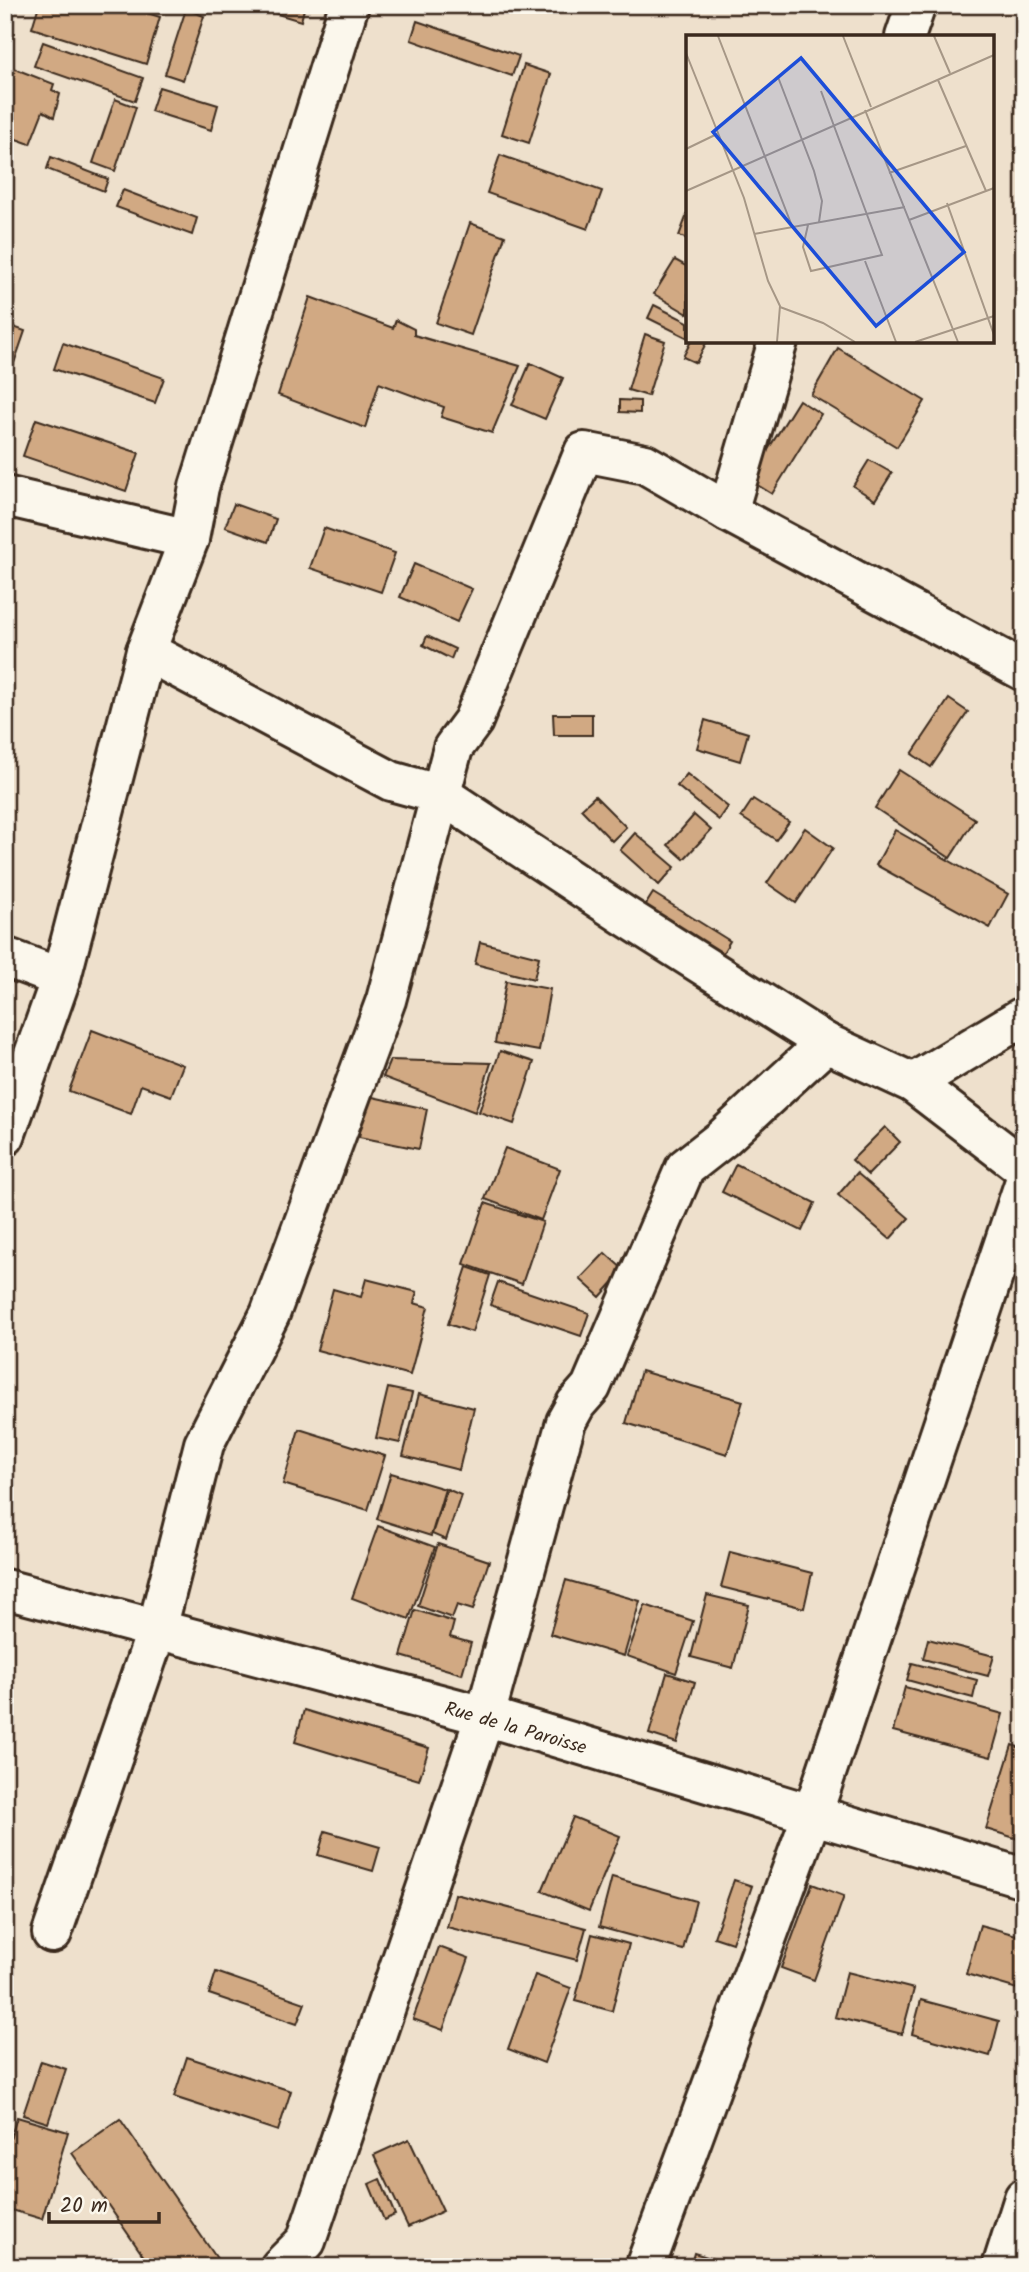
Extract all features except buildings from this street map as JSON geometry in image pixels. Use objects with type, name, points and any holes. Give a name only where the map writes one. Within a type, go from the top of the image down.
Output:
[{"type":"street","points":[[5,1136],[61,978],[146,651],[189,540],[199,487],[349,5]]},
{"type":"street","points":[[906,35],[916,5]]},
{"type":"street","points":[[727,512],[777,343]]},
{"type":"street","points":[[52,1933],[157,1629],[204,1444],[270,1314],[381,1014],[453,748],[473,721],[584,453],[645,464],[727,512],[1024,671]]},
{"type":"street","points":[[5,496],[189,540]]},
{"type":"street","points":[[146,651],[391,780],[442,795],[625,916],[826,1043],[914,1083],[1024,1168]]},
{"type":"street","points":[[5,957],[61,978]]},
{"type":"street","points":[[914,1083],[1024,1016]]},
{"type":"street","points":[[280,2267],[306,2241],[485,1716],[566,1422],[576,1404],[591,1387],[685,1168],[722,1139],[826,1043]]},
{"type":"street","points":[[645,2267],[812,1815],[1024,1184]]},
{"type":"street","name":"Rue de la Paroisse","points":[[5,1589],[485,1716],[1024,1878]]},
{"type":"street","points":[[1012,2247],[1024,2198]]}]
